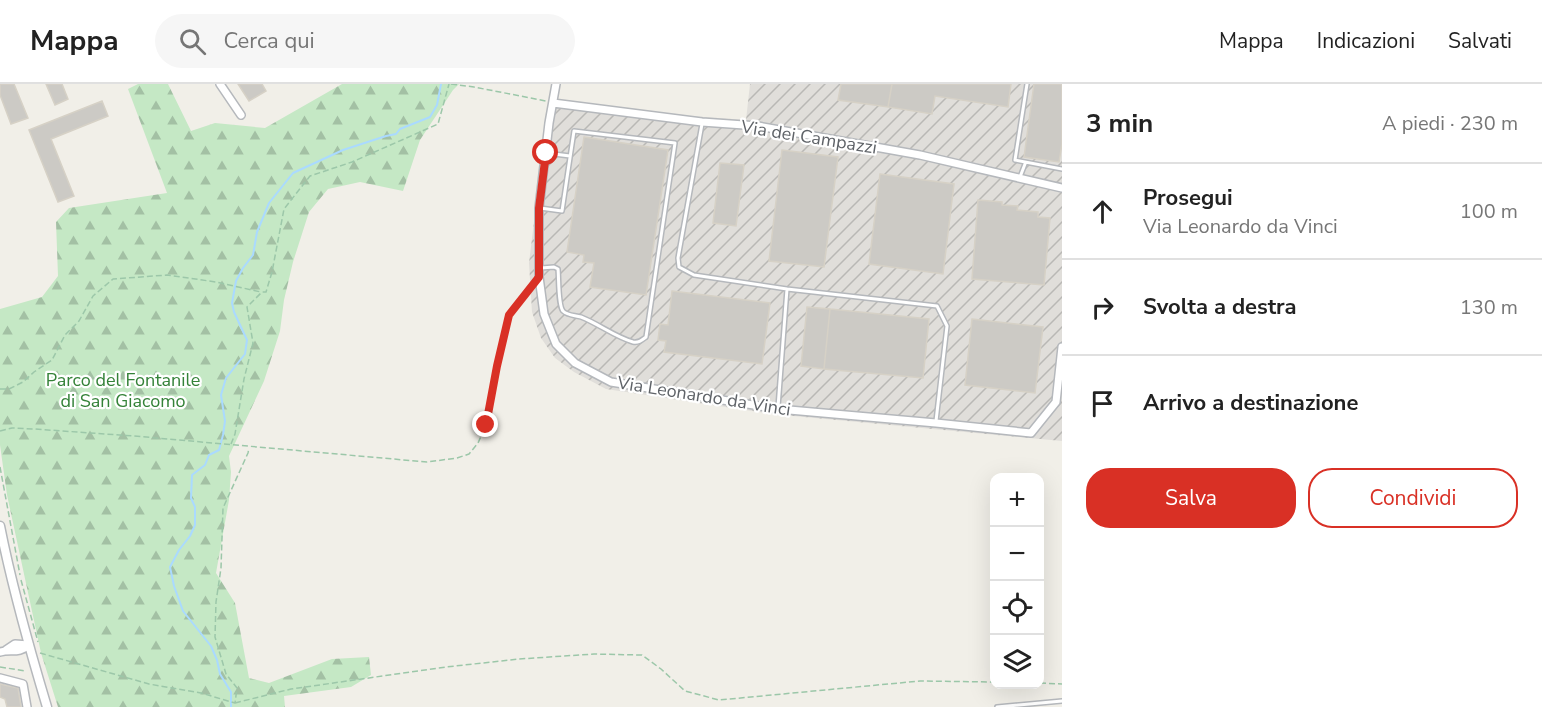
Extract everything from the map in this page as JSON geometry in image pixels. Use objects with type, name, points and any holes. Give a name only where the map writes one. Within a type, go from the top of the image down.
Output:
[{"type":"street","points":[[220,84],[241,115]]},
{"type":"street","name":"Via Leonardo da Vinci","points":[[556,84],[539,208],[539,277],[544,314],[556,344],[575,363],[611,382],[778,410],[1031,433],[1056,402],[1062,347]]},
{"type":"street","name":"Via dei Campazzi","points":[[553,103],[702,122],[758,126],[897,151],[1062,188]]},
{"type":"street","points":[[0,526],[6,557],[47,707]]},
{"type":"street","points":[[3,651],[15,644],[30,648]]},
{"type":"street","points":[[0,678],[23,684],[27,707]]},
{"type":"lane","points":[[1027,84],[1015,160],[1062,169]]},
{"type":"lane","points":[[702,122],[678,258],[679,267],[694,275],[788,289],[937,306],[947,326],[936,423]]},
{"type":"lane","points":[[539,208],[562,211],[574,131],[675,143],[646,337],[634,342],[581,317],[568,314],[560,306],[558,269],[539,268]]},
{"type":"lane","points":[[546,153],[570,156]]},
{"type":"lane","points":[[1019,178],[1026,163]]},
{"type":"lane","points":[[778,410],[788,289]]},
{"type":"lane","points":[[997,707],[1062,701]]},
{"type":"path","points":[[231,444],[235,435],[244,379],[253,343],[247,307],[262,292],[266,292],[284,209],[310,176],[352,162],[438,123],[450,84],[553,103]]},
{"type":"path","points":[[0,389],[23,382],[52,360],[65,335],[79,321],[93,296],[113,279],[167,275],[262,292]]},
{"type":"path","points":[[0,431],[12,428],[34,429],[225,443],[427,462],[457,458],[469,454],[478,443],[486,425],[509,315],[539,277]]},
{"type":"path","points":[[234,703],[237,688],[226,674],[215,637],[216,602],[221,568],[223,508],[249,447]]},
{"type":"path","points":[[30,648],[149,684],[201,693],[234,703],[291,689],[446,667],[594,654],[642,655],[685,691],[719,700],[920,681],[990,682]]},
{"type":"path","points":[[1044,683],[1062,684]]},
{"type":"shaded area","points":[[750,84],[1062,84],[1062,441],[772,414],[606,389],[574,372],[555,358],[541,338],[532,312],[529,263],[548,106],[746,120]]},
{"type":"green space","name":"Parco del Fontanile di San Giacomo","points":[[138,84],[168,84],[191,131],[215,123],[265,128],[342,84],[459,84],[420,140],[403,191],[360,182],[328,189],[309,212],[293,262],[284,300],[280,331],[264,381],[229,456],[231,472],[229,500],[216,573],[235,603],[249,678],[269,683],[332,659],[369,657],[371,675],[351,687],[284,696],[285,707],[58,707],[41,653],[7,495],[0,445],[0,309],[42,297],[58,276],[56,222],[69,208],[167,193],[128,89]]},
{"type":"building","points":[[0,84],[14,84],[28,118],[11,124],[0,95]]},
{"type":"building","points":[[46,84],[62,84],[68,99],[55,105]]},
{"type":"building","points":[[238,84],[262,84],[266,91],[249,101]]},
{"type":"building","points":[[841,84],[892,84],[888,107],[838,100]]},
{"type":"building","points":[[892,84],[1011,84],[1008,107],[935,96],[932,114],[888,107]]},
{"type":"building","points":[[1034,84],[1062,84],[1062,144],[1059,162],[1024,157]]},
{"type":"building","points":[[102,101],[108,116],[51,139],[74,196],[58,202],[29,130]]},
{"type":"building","points":[[584,137],[668,150],[646,295],[590,287],[594,263],[583,262],[584,255],[567,252]]},
{"type":"building","points":[[782,150],[838,157],[824,267],[769,261]]},
{"type":"building","points":[[720,163],[744,165],[736,226],[713,223]]},
{"type":"building","points":[[880,174],[954,184],[943,274],[869,264]]},
{"type":"building","points":[[978,200],[1018,206],[1017,210],[1038,212],[1038,217],[1050,218],[1044,285],[972,279]]},
{"type":"building","points":[[672,291],[770,303],[762,364],[664,352],[666,341],[658,340],[660,324],[668,325]]},
{"type":"building","points":[[807,307],[830,309],[824,369],[801,366]]},
{"type":"building","points":[[830,309],[929,319],[923,378],[824,369]]},
{"type":"building","points":[[972,319],[1043,327],[1035,393],[965,385]]},
{"type":"building","points":[[0,684],[18,688],[21,707],[7,707],[5,699],[0,697]]},
{"type":"waterway","points":[[231,707],[231,692],[220,674],[211,646],[183,611],[170,567],[195,525],[195,507],[191,498],[192,475],[205,465],[209,455],[219,450],[225,421],[221,395],[226,378],[245,354],[247,340],[232,303],[236,281],[253,255],[257,232],[269,203],[293,173],[343,150],[396,134],[400,129],[430,117],[437,105],[441,84]]},
{"type":"route","points":[[486,425],[509,315],[539,277],[539,208],[546,153]]}]
